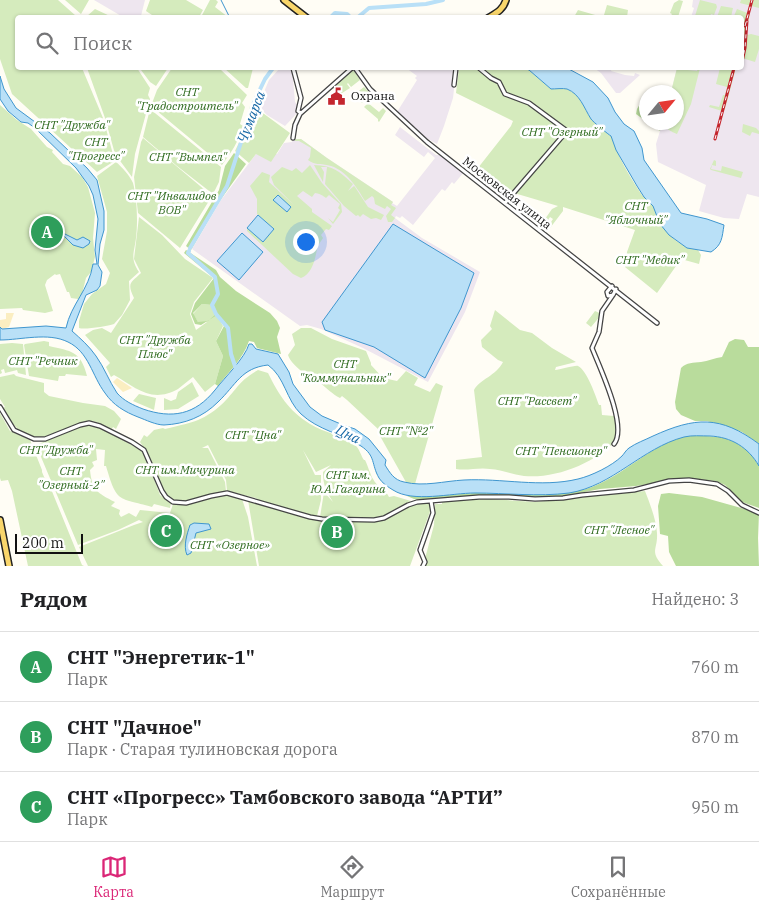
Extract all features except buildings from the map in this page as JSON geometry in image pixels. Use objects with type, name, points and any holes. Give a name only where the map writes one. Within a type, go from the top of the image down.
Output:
[{"type":"main road","points":[[284,0],[303,15]]},
{"type":"main road","points":[[494,15],[500,12],[506,0]]},
{"type":"main road","points":[[0,520],[8,566]]},
{"type":"main road","points":[[0,532],[8,566]]},
{"type":"street","points":[[294,70],[301,98],[298,110],[301,113]]},
{"type":"street","points":[[293,138],[301,113],[352,70]]},
{"type":"street","name":"Московская улица","points":[[356,70],[370,89],[427,142],[657,323]]},
{"type":"street","points":[[454,85],[456,70]]},
{"type":"street","points":[[481,70],[499,82],[505,94],[529,103],[567,131],[504,204]]},
{"type":"street","points":[[612,286],[607,294],[609,296],[612,294]]},
{"type":"street","points":[[614,444],[619,434],[614,404],[592,348],[598,332],[602,311],[616,290]]},
{"type":"street","points":[[0,407],[14,430],[34,439],[46,439],[89,423],[100,426],[132,442],[144,450],[164,494],[176,503],[186,503],[227,493],[319,519],[363,520],[384,518],[414,502],[479,497],[561,498],[582,494],[634,490],[669,481],[689,480],[717,484],[728,491],[742,505],[759,513]]},
{"type":"street","points":[[423,566],[425,562],[420,550],[433,513],[431,501]]},
{"type":"shaded area","points":[[94,0],[145,0],[141,15],[120,15]]},
{"type":"shaded area","points":[[693,0],[759,0],[759,197],[747,194],[739,219],[724,218],[699,211],[706,185],[658,162],[656,144],[660,131],[658,130],[684,130],[684,85],[673,85],[676,70],[744,70],[744,15],[692,15],[694,8],[692,7]]},
{"type":"shaded area","points":[[278,70],[292,70],[295,102],[301,109],[285,126],[267,115],[258,106],[269,80]]},
{"type":"shaded area","points":[[409,70],[453,70],[452,81],[455,81],[453,98],[437,144],[426,138],[397,112],[417,80],[415,78],[417,76]]},
{"type":"shaded area","points":[[597,70],[611,70],[625,75],[634,76],[635,73],[640,75],[620,93],[616,93]]},
{"type":"shaded area","points":[[400,127],[436,155],[440,155],[464,172],[445,191],[442,189],[413,225],[402,216],[400,218],[396,216],[395,218],[422,238],[480,272],[465,312],[428,382],[363,348],[321,329],[307,325],[300,326],[192,249],[221,200],[256,154],[277,154],[284,143],[292,142],[293,139],[301,139],[397,206],[435,158],[428,152],[424,157],[395,135]]},
{"type":"green space","points":[[0,0],[58,0],[75,15],[15,15],[15,70],[83,70],[103,118],[101,119],[103,125],[105,125],[114,158],[113,162],[97,172],[12,94],[0,59]]},
{"type":"green space","points":[[65,0],[89,0],[81,14]]},
{"type":"green space","points":[[150,0],[186,0],[203,10],[200,15],[152,15],[146,11]]},
{"type":"green space","points":[[210,0],[216,0],[218,2],[215,7],[225,15],[202,15]]},
{"type":"green space","points":[[679,0],[683,1],[679,15],[671,15],[670,13],[674,3]]},
{"type":"green space","points":[[700,0],[716,4],[717,7],[714,15],[695,15]]},
{"type":"green space","points":[[741,0],[759,0],[759,8],[740,3]]},
{"type":"green space","points":[[607,5],[628,10],[627,15],[604,15]]},
{"type":"green space","points":[[721,6],[733,8],[731,15],[718,15]]},
{"type":"green space","points":[[95,9],[108,15],[88,15]]},
{"type":"green space","points":[[737,9],[750,14],[744,38],[744,15],[734,15]]},
{"type":"green space","points":[[578,10],[595,15],[575,15]]},
{"type":"green space","points":[[747,35],[759,36],[759,49],[755,62],[744,59]]},
{"type":"green space","points":[[88,70],[138,70],[150,88],[148,95],[150,99],[135,154],[132,177],[115,154],[105,118]]},
{"type":"green space","points":[[141,70],[167,70],[156,86],[150,82]]},
{"type":"green space","name":"СНТ \"Градостроитель\"","points":[[171,70],[221,70],[247,95],[242,103],[245,107],[240,124],[243,126],[241,132],[222,165],[151,106],[157,90]]},
{"type":"green space","points":[[226,70],[252,70],[248,88]]},
{"type":"green space","points":[[352,70],[360,80],[351,87],[348,83],[350,88],[339,95],[333,88],[314,102]]},
{"type":"green space","points":[[459,70],[529,70],[551,89],[567,89],[571,91],[581,102],[592,120],[611,136],[629,174],[642,195],[653,206],[664,229],[682,244],[698,250],[701,255],[699,264],[681,259],[657,293],[625,267],[627,252],[635,230],[563,207],[563,211],[547,232],[539,227],[545,220],[549,225],[553,219],[550,217],[548,220],[545,219],[552,209],[558,206],[514,193],[510,195],[482,181],[474,173],[513,121],[456,93]]},
{"type":"green space","points":[[676,70],[700,70],[691,104],[684,119],[684,85],[673,85]]},
{"type":"green space","points":[[720,70],[735,70],[725,109],[722,111],[709,107],[710,105],[719,107],[723,95],[725,95],[727,87],[716,84]]},
{"type":"green space","points":[[364,87],[371,94],[362,103],[355,94]]},
{"type":"green space","points":[[368,103],[379,112],[383,108],[386,111],[379,122],[364,107]]},
{"type":"green space","points":[[0,105],[31,129],[47,147],[53,150],[52,152],[63,164],[70,166],[82,177],[88,187],[95,213],[93,238],[95,257],[91,272],[86,278],[81,298],[71,298],[60,274],[55,274],[47,280],[45,285],[53,311],[45,313],[23,310],[22,308],[0,309]]},
{"type":"green space","points":[[250,106],[256,108],[290,133],[271,162],[256,154],[249,163],[235,151],[245,130]]},
{"type":"green space","points":[[639,106],[639,116],[636,114]]},
{"type":"green space","name":"СНТ \"Вымпел\"","points":[[150,109],[221,167],[219,182],[213,194],[143,137]]},
{"type":"green space","points":[[743,124],[756,128],[759,134],[752,132],[750,136],[742,132]]},
{"type":"green space","points":[[669,130],[679,130],[677,134]]},
{"type":"green space","name":"СНТ \"Инвалидов ВОВ\"","points":[[143,138],[212,196],[180,248],[138,213],[134,177]]},
{"type":"green space","points":[[294,139],[301,139],[393,202],[391,205],[396,208],[391,215],[395,218],[392,222],[388,222],[386,216],[391,209],[387,206],[385,209],[375,204],[372,196],[365,201],[351,180],[337,168],[313,163],[308,160],[311,148]]},
{"type":"green space","points":[[234,153],[246,164],[219,202],[191,250],[186,246],[219,190],[225,166]]},
{"type":"green space","points":[[714,160],[716,161],[716,166],[712,165],[711,169],[721,171],[722,166],[743,172],[741,178],[711,170],[710,169]]},
{"type":"green space","points":[[116,162],[133,183],[137,225],[134,259],[139,272],[129,281],[130,300],[122,315],[114,324],[101,327],[79,328],[84,304],[92,294],[106,284],[110,273],[102,259],[107,231],[107,212],[97,176]]},
{"type":"green space","points":[[310,165],[322,183],[341,204],[342,212],[333,224],[328,218],[333,222],[340,210],[338,208],[340,204],[329,195],[326,198],[315,193],[312,197],[303,191],[297,196],[312,209],[312,212],[332,226],[321,235],[323,238],[317,247],[311,247],[317,249],[314,262],[308,273],[301,278],[293,274],[247,231],[247,228],[263,242],[274,229],[257,214],[257,199],[250,186],[262,172],[270,175],[269,182],[294,205],[274,185],[271,177],[282,167],[292,171],[296,168],[302,173]]},
{"type":"green space","points":[[314,165],[326,167],[321,167],[324,172],[323,182]]},
{"type":"green space","points":[[327,167],[336,170],[353,184],[348,191],[354,186],[368,207],[384,215],[381,220],[371,219],[363,214],[360,217],[344,206],[325,184]]},
{"type":"green space","name":"СНТ \"Дружба Плюс\"","points":[[139,217],[162,235],[185,259],[213,278],[194,302],[190,314],[196,330],[207,322],[198,322],[193,314],[202,304],[212,305],[223,326],[216,341],[223,356],[215,384],[205,392],[193,377],[178,389],[160,395],[136,389],[114,375],[111,377],[106,367],[110,363],[85,335],[93,330],[102,328],[111,333],[134,298],[130,285],[141,273],[134,259]]},
{"type":"green space","points":[[186,250],[216,270],[220,277],[236,291],[270,313],[280,328],[277,337],[281,354],[257,348],[254,342],[249,341],[235,365],[218,386],[215,384],[223,356],[216,341],[224,326],[217,315],[210,320],[216,314],[212,305],[202,304],[193,313],[198,322],[207,321],[201,325],[195,324],[191,314],[195,303],[214,278],[184,253]]},
{"type":"green space","name":"СНТ \"Рассвет\"","points":[[495,310],[520,330],[532,333],[552,348],[576,362],[556,367],[555,370],[576,366],[581,368],[591,384],[599,405],[601,405],[602,415],[614,416],[617,439],[608,448],[575,468],[549,475],[524,476],[499,470],[456,469],[456,460],[482,457],[474,390],[496,371],[503,362],[482,347],[481,340],[492,329],[490,326]]},
{"type":"green space","points":[[595,311],[602,314],[591,327],[586,323]]},
{"type":"green space","name":"СНТ \"Коммунальник\"","points":[[301,328],[311,328],[332,339],[366,351],[371,365],[383,378],[397,381],[406,371],[418,378],[414,385],[430,392],[436,383],[443,386],[415,484],[407,484],[378,429],[342,396],[340,398],[334,395],[293,364],[288,355],[295,345],[292,334]]},
{"type":"green space","points":[[735,339],[744,340],[748,347],[759,347],[759,444],[742,432],[707,421],[695,421],[681,415],[676,409],[675,402],[681,368],[688,364],[722,357],[729,342]]},
{"type":"green space","name":"СНТ \"Речник","points":[[44,341],[49,342],[49,346],[69,351],[78,357],[82,361],[87,376],[66,374],[65,376],[59,376],[58,381],[29,376],[24,345]]},
{"type":"green space","name":"СНТ \"Речник","points":[[0,344],[23,344],[26,375],[18,373],[17,370],[5,373],[4,369],[1,370],[2,373],[0,374]]},
{"type":"green space","points":[[258,370],[268,373],[285,402],[302,419],[346,439],[356,446],[375,482],[389,497],[394,496],[411,501],[381,517],[359,519],[320,517],[324,492],[333,502],[325,488],[323,477],[323,472],[331,465],[316,472],[303,450],[315,475],[321,475],[321,500],[317,516],[301,514],[260,502],[256,498],[227,491],[226,480],[208,445],[202,448],[208,448],[225,482],[226,491],[181,502],[170,499],[163,491],[147,452],[140,442],[144,435],[147,437],[154,430],[188,423],[208,415],[226,400],[241,382]]},
{"type":"green space","name":"СНТ \"Речник","points":[[14,374],[44,383],[44,392],[49,396],[105,406],[114,411],[121,419],[116,429],[90,421],[48,435],[31,437],[24,434],[10,420],[0,399],[0,377]]},
{"type":"green space","points":[[192,382],[199,396],[178,409],[164,410],[164,398],[171,401],[176,399],[178,392]]},
{"type":"green space","points":[[139,394],[156,398],[154,410],[133,401]]},
{"type":"green space","points":[[0,413],[10,431],[30,440],[47,484],[49,484],[84,566],[28,566],[12,491],[8,480],[1,481],[0,478]]},
{"type":"green space","points":[[85,425],[100,428],[141,450],[148,462],[160,495],[171,503],[170,508],[154,504],[152,507],[120,497],[113,487],[106,466],[104,466],[105,450],[96,449],[97,460],[92,462],[94,466],[90,470],[92,482],[96,490],[115,502],[111,506],[120,510],[119,514],[121,517],[129,513],[136,517],[140,510],[170,513],[173,504],[190,504],[224,495],[242,499],[248,517],[257,566],[88,566],[79,547],[143,522],[139,520],[78,545],[36,445]]},
{"type":"green space","points":[[690,435],[721,437],[735,442],[750,452],[759,466],[759,508],[742,502],[725,485],[716,481],[685,478],[541,498],[470,496],[423,500],[407,496],[476,493],[545,495],[586,489],[612,477],[662,445]]},
{"type":"green space","name":"СНТ \"Лесное\"","points":[[645,491],[656,528],[655,553],[663,566],[423,566],[434,525],[435,504],[442,504],[442,501],[491,499],[535,502]]},
{"type":"green space","points":[[669,493],[702,497],[759,513],[759,566],[676,566],[669,552],[668,536],[660,534],[658,506],[661,494]]},
{"type":"green space","points":[[248,500],[321,521],[383,519],[414,503],[429,503],[431,509],[410,566],[259,566]]},
{"type":"sand","points":[[6,313],[14,313],[9,327],[2,329],[0,327],[0,320],[6,319]]},
{"type":"sand","points":[[117,378],[132,388],[123,392],[113,382]]},
{"type":"water","points":[[529,70],[571,70],[593,82],[608,98],[624,124],[634,131],[642,148],[644,160],[681,213],[724,225],[722,237],[717,247],[711,252],[687,248],[669,235],[660,224],[653,206],[637,186],[616,150],[611,136],[592,120],[575,94],[567,89],[551,89]]},
{"type":"water","name":"Цна","points":[[0,76],[4,89],[16,108],[50,133],[97,180],[104,211],[104,230],[100,244],[98,265],[102,272],[100,286],[97,290],[86,295],[72,331],[96,356],[117,393],[132,404],[164,414],[182,413],[191,410],[207,398],[239,361],[249,344],[252,344],[256,349],[278,354],[289,372],[293,384],[310,407],[322,416],[355,429],[369,439],[386,460],[385,465],[395,478],[404,482],[426,484],[478,480],[536,483],[564,482],[578,479],[607,467],[618,460],[628,449],[668,430],[682,425],[707,422],[732,428],[759,444],[759,466],[750,453],[732,441],[710,436],[690,436],[654,449],[600,483],[569,493],[534,495],[475,493],[421,497],[401,494],[382,482],[369,453],[361,446],[322,428],[301,414],[274,370],[268,365],[251,370],[245,374],[212,407],[200,416],[186,421],[161,425],[128,413],[108,397],[86,358],[75,346],[68,342],[52,337],[0,340],[0,327],[2,329],[46,326],[66,328],[68,319],[88,282],[93,264],[97,264],[95,250],[98,219],[93,195],[76,168],[35,128],[28,123],[21,122],[8,111],[0,99]]},
{"type":"water","points":[[278,195],[291,207],[287,212],[273,200]]},
{"type":"water","points":[[258,215],[274,229],[263,242],[247,228]]},
{"type":"water","points":[[393,224],[474,273],[461,308],[425,378],[374,347],[325,330],[322,322]]},
{"type":"water","points":[[59,231],[77,240],[83,237],[90,241],[89,244],[83,248],[73,245]]},
{"type":"water","points":[[242,233],[263,252],[239,280],[217,261]]},
{"type":"water","points":[[194,523],[209,524],[211,529],[196,533],[191,553],[187,555],[185,544],[190,525]]},
{"type":"waterway","points":[[221,0],[228,15]]},
{"type":"waterway","name":"Чумарса","points":[[361,15],[369,8],[426,4],[443,0]]},
{"type":"waterway","name":"Чумарса","points":[[333,15],[335,13],[348,15]]},
{"type":"waterway","name":"Чумарса","points":[[190,248],[227,186],[254,102],[272,70]]},
{"type":"waterway","name":"Чумарса","points":[[189,251],[188,253],[215,277],[218,294],[212,305],[216,314],[228,328],[231,354],[236,369]]},
{"type":"railway","points":[[745,26],[752,0]]},
{"type":"railway","points":[[744,53],[747,21]]},
{"type":"railway","points":[[715,139],[733,70]]},
{"type":"place","name":"Охрана","points":[[337,96]]},
{"type":"place","name":"СНТ \"Энергетик-1\"","points":[[47,232]]},
{"type":"place","name":"СНТ «Прогресс» Тамбовского завода “АРТИ”","points":[[166,531]]},
{"type":"place","name":"СНТ \"Дачное\"","points":[[337,532]]},
{"type":"park label","name":"СНТ \"Дружба\"","points":[[72,125]]},
{"type":"park label","name":"СНТ \"Озерный\"","points":[[562,132]]},
{"type":"park label","name":"СНТ \"Прогресс\"","points":[[96,149]]},
{"type":"park label","name":"СНТ \"Яблочный\"","points":[[636,213]]},
{"type":"park label","name":"СНТ \"Медик\"","points":[[650,260]]},
{"type":"park label","name":"СНТ \"№2\"","points":[[406,431]]},
{"type":"park label","name":"СНТ \"Цна\"","points":[[253,435]]},
{"type":"park label","name":"СНТ\"Дружба\"","points":[[56,450]]},
{"type":"park label","name":"СНТ \"Пенсионер\"","points":[[561,451]]},
{"type":"park label","name":"СНТ им.Мичурина","points":[[185,470]]},
{"type":"park label","name":"СНТ \"Озерный-2\"","points":[[71,478]]},
{"type":"park label","name":"СНТ им. Ю.А.Гагарина","points":[[348,482]]},
{"type":"park label","name":"СНТ «Озерное»","points":[[230,545]]}]
